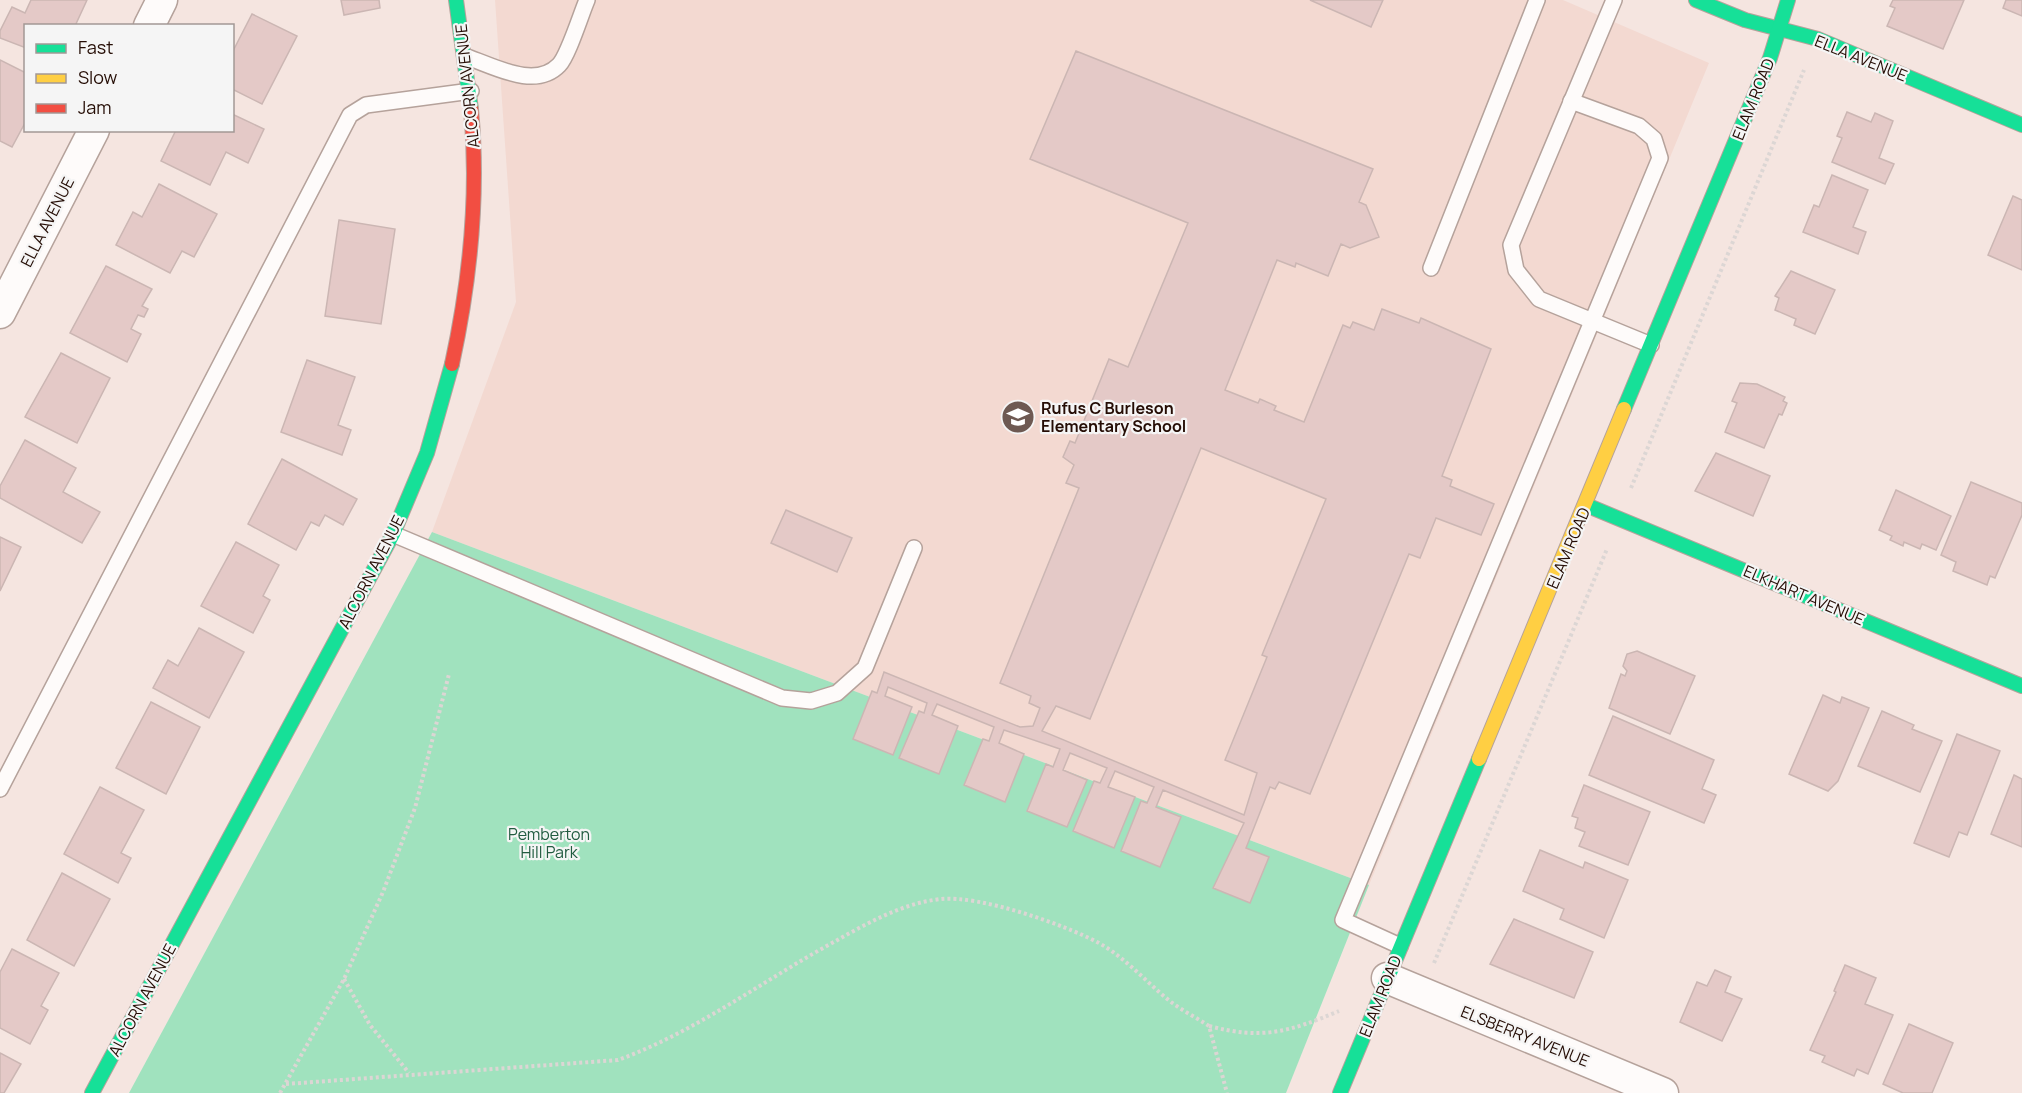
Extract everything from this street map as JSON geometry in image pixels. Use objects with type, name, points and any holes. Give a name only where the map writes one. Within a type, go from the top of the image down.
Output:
[{"type":"street","points":[[149,24],[162,0]]},
{"type":"street","name":"ALCORN AVENUE","points":[[92,1093],[393,534],[430,442],[465,301],[473,232],[475,158],[471,91],[456,0]]},
{"type":"street","name":"ELLA AVENUE","points":[[1696,0],[1745,20],[1818,39],[2022,125]]},
{"type":"street","name":"ELAM ROAD","points":[[1340,1093],[1770,58],[1788,0]]},
{"type":"street","name":"ELLA AVENUE","points":[[0,313],[93,132]]},
{"type":"street","name":"ELKHART AVENUE","points":[[1586,505],[2022,686]]},
{"type":"street","name":"ELSBERRY AVENUE","points":[[1387,978],[1664,1093]]},
{"type":"lane","points":[[467,57],[521,76],[541,76],[560,64],[587,0]]},
{"type":"lane","points":[[1431,268],[1537,0]]},
{"type":"lane","points":[[1614,0],[1511,244],[1516,270],[1539,299],[1651,345]]},
{"type":"lane","points":[[0,789],[350,115],[366,105],[471,91]]},
{"type":"lane","points":[[1400,946],[1343,920],[1660,158],[1654,139],[1639,126],[1571,101]]},
{"type":"lane","points":[[393,534],[782,698],[811,701],[837,693],[865,668],[914,548]]},
{"type":"path","points":[[1631,488],[1806,64]]},
{"type":"path","points":[[1420,992],[1610,543]]},
{"type":"path","points":[[280,1093],[344,979],[383,892],[415,808],[450,674]]},
{"type":"path","points":[[286,1084],[410,1073],[482,1071],[618,1060],[649,1048],[699,1022],[862,927],[913,904],[943,899],[970,900],[998,906],[1098,942],[1125,961],[1172,1002],[1209,1026],[1257,1035],[1288,1030],[1349,1006]]},
{"type":"path","points":[[344,979],[370,1025],[410,1073]]},
{"type":"path","points":[[1209,1026],[1227,1093]]},
{"type":"shaded area","name":"Rufus C Burleson Elementary School","points":[[495,0],[1563,0],[1709,63],[1369,885],[432,532],[516,302]]},
{"type":"green space","name":"Pemberton Hill Park","points":[[432,532],[1369,885],[1286,1093],[129,1093]]},
{"type":"building","points":[[31,0],[87,0],[76,24],[24,24],[24,47],[0,38],[0,31],[12,7],[25,13]]},
{"type":"building","points":[[341,0],[379,0],[380,8],[344,15]]},
{"type":"building","points":[[1310,0],[1383,0],[1371,27]]},
{"type":"building","points":[[1893,0],[1964,0],[1943,49],[1887,26],[1895,8],[1890,6]]},
{"type":"building","points":[[2006,0],[2022,0],[2022,16],[2003,8]]},
{"type":"building","points":[[252,14],[297,36],[262,104],[234,90],[234,49]]},
{"type":"building","points":[[1076,51],[1373,169],[1359,202],[1366,205],[1379,237],[1350,248],[1341,244],[1328,276],[1296,263],[1295,267],[1277,260],[1225,390],[1258,403],[1260,399],[1276,406],[1274,410],[1304,422],[1343,325],[1350,328],[1353,322],[1374,330],[1382,309],[1419,323],[1421,318],[1491,349],[1442,476],[1452,480],[1450,486],[1494,504],[1481,535],[1436,518],[1420,558],[1409,554],[1310,794],[1279,782],[1275,789],[1270,787],[1246,848],[1269,857],[1250,903],[1213,888],[1244,823],[1163,790],[1156,807],[1181,817],[1160,867],[1121,851],[1141,801],[1147,803],[1154,787],[1115,771],[1108,787],[1135,797],[1114,848],[1073,831],[1094,781],[1100,783],[1107,768],[1070,753],[1063,770],[1087,780],[1067,827],[1027,811],[1046,764],[1053,767],[1060,749],[1004,730],[999,743],[1024,754],[1005,802],[964,785],[983,739],[989,741],[994,727],[937,704],[932,715],[958,726],[939,774],[899,758],[919,711],[924,713],[927,703],[888,687],[885,696],[912,707],[893,755],[853,739],[872,691],[877,693],[884,672],[1020,727],[1033,726],[1040,708],[1029,703],[1031,696],[1000,683],[1079,488],[1066,483],[1074,465],[1063,457],[1070,441],[1075,443],[1109,359],[1128,367],[1188,223],[1030,159]],"holes":[[[1201,448],[1326,499],[1262,655],[1267,657],[1225,760],[1257,773],[1244,815],[1042,731],[1056,706],[1090,719]]]},
{"type":"building","points":[[0,60],[24,72],[24,125],[12,147],[0,141]]},
{"type":"building","points":[[1847,112],[1871,122],[1875,113],[1893,121],[1879,158],[1894,164],[1885,184],[1832,162],[1842,138],[1837,136]]},
{"type":"building","points":[[234,115],[264,129],[248,163],[226,152],[210,185],[161,161],[175,132],[234,132]]},
{"type":"building","points":[[1832,175],[1868,190],[1853,227],[1866,232],[1858,254],[1803,232],[1814,205],[1819,207]]},
{"type":"building","points":[[159,184],[217,214],[194,257],[182,251],[170,273],[116,245],[133,212],[142,217]]},
{"type":"building","points":[[2013,196],[2022,200],[2022,270],[1988,255]]},
{"type":"building","points":[[339,220],[395,229],[381,324],[325,316]]},
{"type":"building","points":[[106,266],[152,289],[142,306],[148,309],[144,317],[138,315],[131,329],[141,334],[127,362],[70,333]]},
{"type":"building","points":[[1791,271],[1835,290],[1815,334],[1794,325],[1796,319],[1775,310],[1779,298],[1775,296]]},
{"type":"building","points":[[61,353],[110,378],[77,443],[25,417]]},
{"type":"building","points":[[307,360],[355,377],[338,425],[351,430],[342,455],[281,432]]},
{"type":"building","points":[[1740,383],[1757,384],[1785,397],[1783,401],[1787,403],[1782,415],[1779,414],[1764,448],[1725,432],[1737,403],[1732,401]]},
{"type":"building","points":[[25,440],[76,468],[63,492],[100,512],[82,543],[0,498],[0,486]]},
{"type":"building","points":[[1716,453],[1770,476],[1753,516],[1695,491]]},
{"type":"building","points":[[282,459],[357,499],[343,525],[325,515],[319,526],[311,522],[296,550],[248,524]]},
{"type":"building","points":[[1971,482],[2022,503],[2022,515],[1995,578],[1990,576],[1987,585],[1953,571],[1956,562],[1941,555]]},
{"type":"building","points":[[1896,490],[1951,516],[1936,550],[1922,544],[1920,549],[1904,542],[1903,546],[1890,540],[1892,536],[1879,530]]},
{"type":"building","points":[[786,510],[852,538],[837,572],[771,543]]},
{"type":"building","points":[[0,537],[21,547],[0,591]]},
{"type":"building","points":[[236,542],[279,565],[263,596],[270,600],[253,633],[201,606]]},
{"type":"building","points":[[199,628],[244,652],[209,718],[153,688],[168,660],[178,666]]},
{"type":"building","points":[[1637,651],[1695,676],[1670,734],[1609,708],[1621,674],[1625,676],[1627,671],[1623,666],[1627,654]]},
{"type":"building","points":[[1823,695],[1840,703],[1842,697],[1869,708],[1838,781],[1828,791],[1789,774]]},
{"type":"building","points":[[151,702],[200,727],[166,794],[116,768]]},
{"type":"building","points":[[1882,711],[1914,725],[1912,729],[1942,741],[1920,792],[1858,766]]},
{"type":"building","points":[[1613,716],[1714,760],[1702,789],[1716,795],[1704,823],[1589,775]]},
{"type":"building","points":[[1957,734],[2000,751],[1967,835],[1959,832],[1949,857],[1914,843]]},
{"type":"building","points":[[2014,775],[2022,779],[2022,847],[1991,834]]},
{"type":"building","points":[[1584,785],[1650,812],[1628,865],[1579,846],[1585,832],[1575,828],[1578,818],[1572,816]]},
{"type":"building","points":[[100,787],[144,810],[121,853],[131,858],[118,883],[64,854]]},
{"type":"building","points":[[1540,850],[1583,868],[1585,862],[1628,880],[1604,938],[1560,919],[1564,909],[1523,891]]},
{"type":"building","points":[[62,873],[110,899],[74,966],[27,940]]},
{"type":"building","points":[[1514,919],[1593,952],[1574,998],[1490,964]]},
{"type":"building","points":[[12,949],[59,973],[41,1006],[48,1010],[30,1044],[0,1028],[0,972]]},
{"type":"building","points":[[1845,965],[1876,978],[1865,1004],[1893,1015],[1868,1074],[1857,1069],[1854,1076],[1822,1062],[1825,1056],[1810,1050],[1836,992],[1834,991]]},
{"type":"building","points":[[1715,970],[1731,977],[1725,992],[1742,999],[1722,1041],[1680,1022],[1697,982],[1707,986]]},
{"type":"building","points":[[1909,1024],[1953,1043],[1932,1093],[1903,1093],[1883,1084]]},
{"type":"building","points":[[0,1053],[21,1064],[4,1093],[0,1093]]},
{"type":"traffic: fast","points":[[456,0],[471,109]]},
{"type":"traffic: fast","points":[[1696,0],[1745,20],[1818,39],[2022,125]]},
{"type":"traffic: fast","points":[[1624,409],[1770,58],[1788,0]]},
{"type":"traffic: fast","points":[[92,1093],[393,534],[427,453],[452,364]]},
{"type":"traffic: fast","points":[[1586,505],[2022,686]]},
{"type":"traffic: fast","points":[[1340,1093],[1479,759]]},
{"type":"traffic: slow","points":[[1479,759],[1624,409]]},
{"type":"traffic: jam","points":[[452,364],[464,301],[471,237],[474,173],[471,109]]},
{"type":"place","name":"Rufus C Burleson Elementary School","points":[[1018,417]]}]
